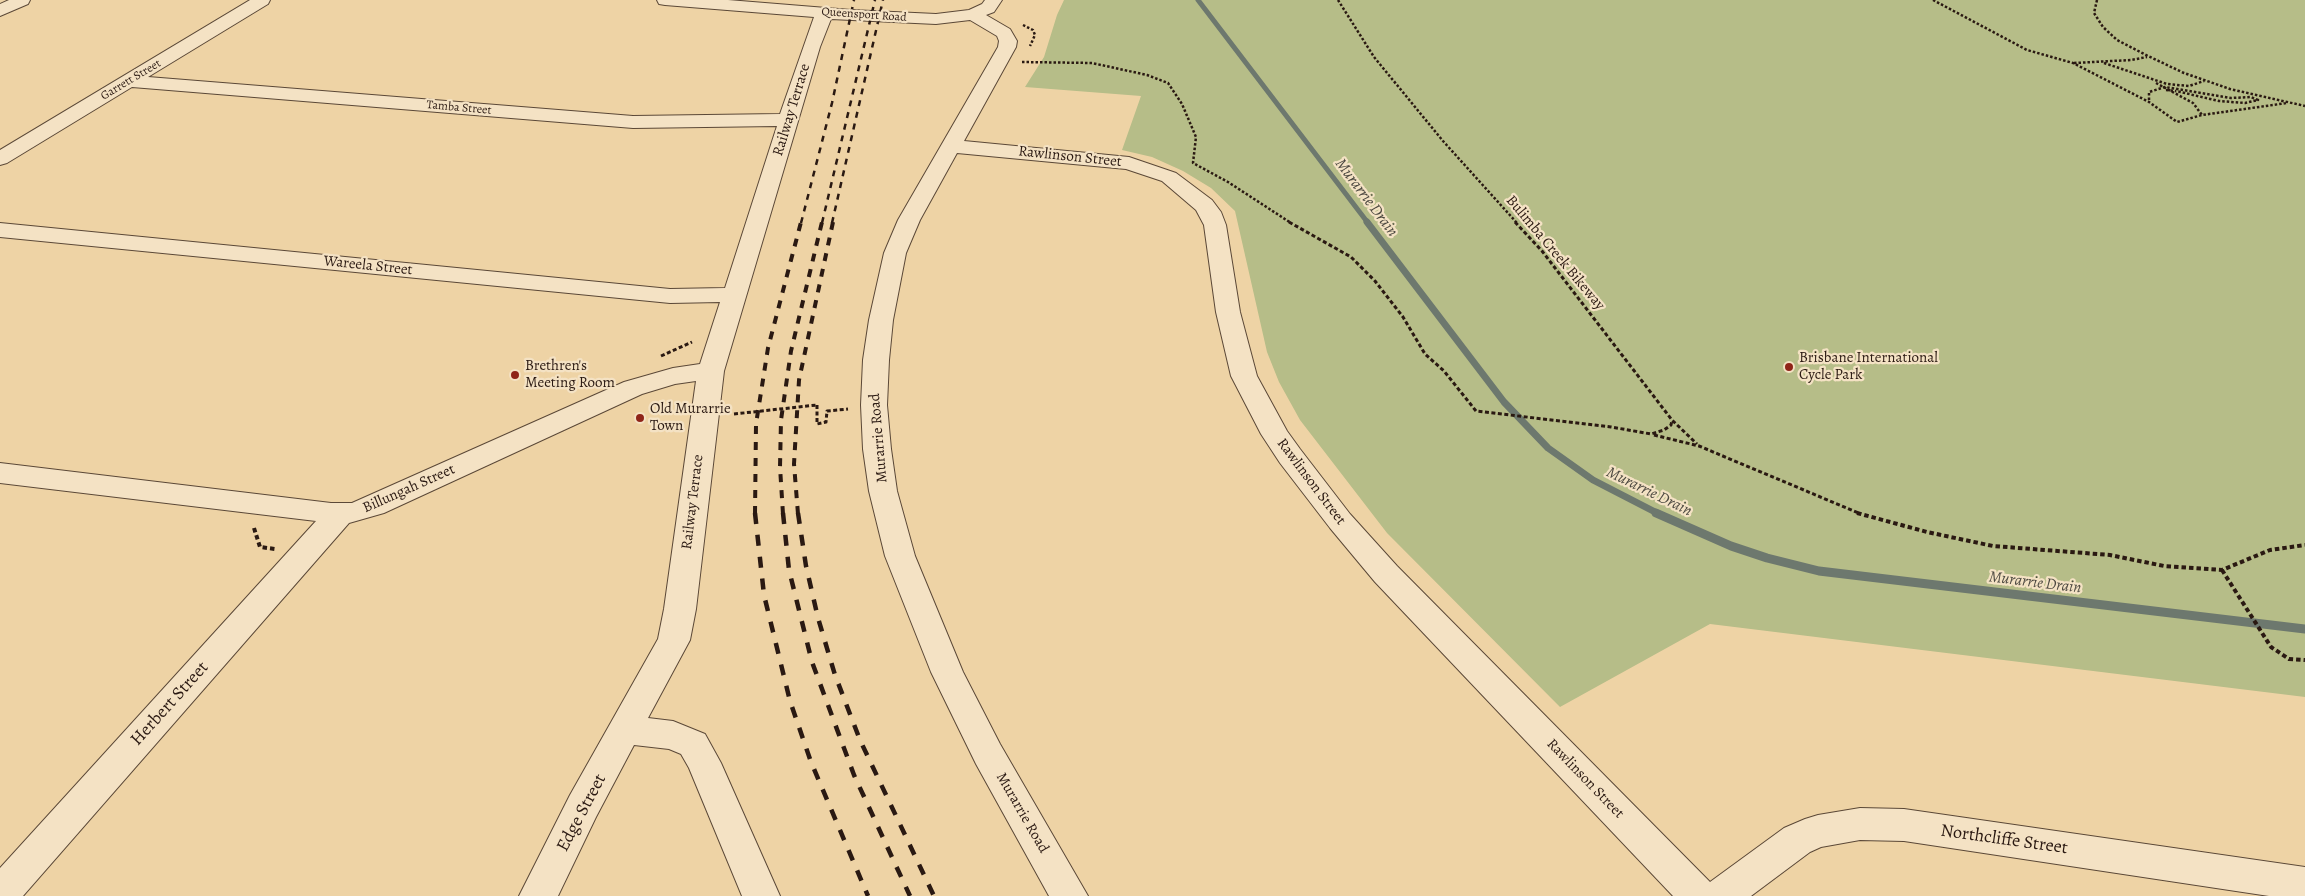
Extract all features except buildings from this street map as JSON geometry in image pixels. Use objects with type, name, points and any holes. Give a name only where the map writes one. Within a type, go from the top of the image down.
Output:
[{"type":"street","points":[[0,11],[22,0]]},
{"type":"street","name":"Garrett Street","points":[[0,159],[262,0]]},
{"type":"street","name":"Queensport Road","points":[[665,0],[824,13],[936,19],[984,7]]},
{"type":"street","name":"Murarrie Road","points":[[984,7],[1004,34],[1008,44],[953,146],[910,220],[895,253],[890,270],[876,360],[874,405],[884,491],[900,556],[947,672],[988,754],[1069,896]]},
{"type":"street","name":"Railway Terrace","points":[[626,730],[668,653],[678,625],[711,371],[824,13]]},
{"type":"street","name":"Tamba Street","points":[[130,81],[633,122],[789,120]]},
{"type":"street","name":"Rawlinson Street","points":[[953,146],[1129,163],[1169,177],[1204,205],[1210,212],[1214,225],[1228,312],[1244,376],[1274,434],[1340,522],[1386,574],[1698,896]]},
{"type":"street","name":"Wareela Street","points":[[0,230],[670,296],[736,295]]},
{"type":"street","name":"Billungah Street","points":[[0,473],[340,514],[353,513],[374,506],[633,388],[673,376],[711,371]]},
{"type":"street","name":"Herbert Street","points":[[0,895],[340,514]]},
{"type":"street","points":[[626,730],[672,735],[693,744],[704,763],[762,896]]},
{"type":"street","name":"Edge Street","points":[[538,896],[583,806],[626,730]]},
{"type":"street","name":"Northcliffe Street","points":[[1721,896],[1797,840],[1818,831],[1860,824],[1904,825],[2305,884]]},
{"type":"path","name":"Bulimba Creek Bikeway","points":[[1338,0],[1374,56],[1444,141],[1542,251],[1672,420],[1699,446]]},
{"type":"path","points":[[1932,0],[2027,50],[2073,63],[2149,102],[2177,122],[2202,115],[2287,103]]},
{"type":"path","points":[[2097,0],[2094,13],[2103,27],[2117,40],[2148,56],[2205,80],[2287,103],[2305,106]]},
{"type":"path","points":[[1020,24],[1033,30],[1035,35],[1021,62],[1092,63],[1147,74],[1168,83],[1182,104],[1196,137],[1193,163],[1228,182],[1291,223],[1351,257],[1375,281],[1403,317],[1425,354],[1444,372],[1476,411],[1651,434],[1699,446],[1853,512],[1926,532],[1993,546],[2110,555],[2164,566],[2222,570],[2270,550],[2305,545]]},
{"type":"path","points":[[2073,63],[2104,63],[2148,56]]},
{"type":"path","points":[[2104,63],[2167,84],[2189,86],[2205,80]]},
{"type":"path","points":[[2149,79],[2193,103],[2202,115]]},
{"type":"path","points":[[2149,102],[2147,98],[2149,92],[2165,88],[2230,98],[2251,97],[2258,100],[2245,103],[2219,101],[2162,90]]},
{"type":"path","points":[[734,414],[817,405],[817,424],[826,422],[827,411],[848,408],[848,416]]},
{"type":"path","points":[[1651,434],[1664,430],[1671,425],[1672,420]]},
{"type":"path","points":[[246,528],[256,529],[260,547],[279,549]]},
{"type":"path","points":[[2222,570],[2271,648],[2289,659],[2305,660]]},
{"type":"green space","name":"Brisbane International Cycle Park","points":[[1064,0],[2305,0],[2305,697],[1710,624],[1560,707],[1387,533],[1300,420],[1279,382],[1267,352],[1235,211],[1211,188],[1183,171],[1152,157],[1122,150],[1141,96],[1025,87],[1044,57],[1057,15]]},
{"type":"waterway","name":"Murarrie Drain","points":[[1198,0],[1368,223]]},
{"type":"waterway","name":"Murarrie Drain","points":[[1367,222],[1504,402],[1548,448],[1593,480],[1659,514]]},
{"type":"waterway","name":"Murarrie Drain","points":[[1656,513],[1731,546],[1767,558],[1819,571],[2305,629]]},
{"type":"railway","points":[[801,223],[832,103],[854,0]]},
{"type":"railway","points":[[822,223],[875,0]]},
{"type":"railway","points":[[832,223],[883,0]]},
{"type":"railway","points":[[755,513],[756,424],[768,348],[801,222]]},
{"type":"railway","points":[[783,514],[780,467],[781,420],[791,351],[822,222]]},
{"type":"railway","points":[[798,514],[794,464],[799,380],[833,222]]},
{"type":"railway","points":[[755,513],[764,595],[790,701],[811,762],[868,896]]},
{"type":"railway","points":[[783,513],[789,570],[812,662],[854,775],[910,896]]},
{"type":"railway","points":[[798,513],[806,566],[818,618],[835,675],[860,740],[934,896]]},
{"type":"place","name":"Brisbane International Cycle Park","points":[[1789,367]]},
{"type":"place","name":"Brethren's Meeting Room","points":[[515,375]]},
{"type":"place","name":"Old Murarrie Town","points":[[640,418]]}]
